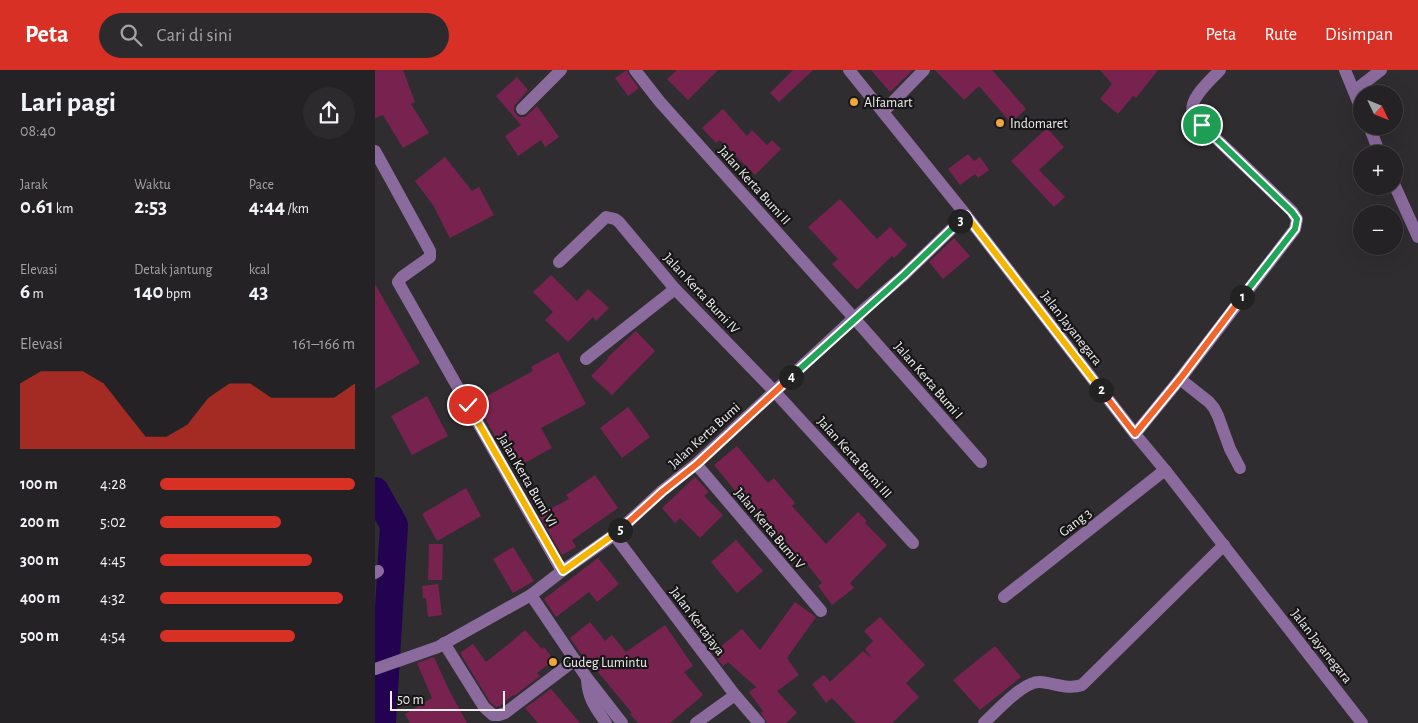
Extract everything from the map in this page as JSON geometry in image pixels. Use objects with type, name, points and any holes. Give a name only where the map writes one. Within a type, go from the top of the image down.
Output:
[{"type":"street","points":[[522,109],[561,70]]},
{"type":"street","name":"Jalan Kerta Bumi II","points":[[635,70],[667,110],[854,318]]},
{"type":"street","name":"Jalan Jayanegara","points":[[849,70],[966,215],[1362,723]]},
{"type":"street","points":[[883,112],[924,70]]},
{"type":"street","points":[[1135,434],[1180,379],[1295,229],[1297,219],[1292,212],[1202,125],[1193,113],[1194,99],[1220,70]]},
{"type":"street","points":[[1345,70],[1353,89]]},
{"type":"street","points":[[1362,85],[1381,70]]},
{"type":"street","name":"Jalan Kerta Bumi VI","points":[[375,151],[430,251],[430,257],[398,282],[563,571]]},
{"type":"street","points":[[1399,195],[1418,236]]},
{"type":"street","name":"Jalan Kerta Bumi","points":[[375,669],[441,645],[531,595],[614,535],[663,491],[697,464],[854,318],[904,275],[966,215]]},
{"type":"street","name":"Jalan Kerta Bumi IV","points":[[559,262],[606,217],[615,219],[675,289],[775,392]]},
{"type":"street","points":[[586,360],[675,289]]},
{"type":"street","name":"Jalan Kerta Bumi I","points":[[854,318],[981,462]]},
{"type":"street","points":[[1180,379],[1214,408],[1230,449],[1240,468]]},
{"type":"street","name":"Jalan Kerta Bumi III","points":[[775,392],[913,543]]},
{"type":"street","name":"Jalan Kerta Bumi V","points":[[697,464],[821,611]]},
{"type":"street","name":"Gang 3","points":[[1004,597],[1165,470]]},
{"type":"street","name":"Jalan Kertajaya","points":[[614,535],[735,695],[759,723]]},
{"type":"street","points":[[984,723],[1028,684],[1037,682],[1070,688],[1082,686],[1224,545]]},
{"type":"street","points":[[531,595],[587,678],[622,723]]},
{"type":"street","points":[[441,645],[484,708],[493,715],[505,713],[575,660]]},
{"type":"street","points":[[587,678],[591,700],[606,723]]},
{"type":"street","points":[[696,723],[735,695]]},
{"type":"building","points":[[375,70],[403,70],[415,102],[411,104],[429,133],[403,148],[383,115],[375,118]]},
{"type":"building","points":[[627,70],[639,88],[628,96],[615,78]]},
{"type":"building","points":[[677,70],[718,70],[688,100],[667,79]]},
{"type":"building","points":[[793,70],[813,70],[779,102],[770,93]]},
{"type":"building","points":[[871,70],[913,70],[890,92]]},
{"type":"building","points":[[935,70],[992,70],[1026,109],[1011,123],[979,86],[964,100]]},
{"type":"building","points":[[1100,70],[1158,70],[1136,98],[1133,96],[1118,114],[1100,99],[1112,84]]},
{"type":"building","points":[[517,77],[528,90],[514,106],[516,114],[519,117],[525,117],[537,106],[559,137],[545,147],[541,140],[518,156],[505,136],[521,125],[496,96]]},
{"type":"building","points":[[723,109],[747,136],[752,130],[767,145],[772,140],[781,149],[755,175],[720,140],[716,143],[702,128]]},
{"type":"building","points":[[1047,128],[1064,147],[1039,170],[1065,197],[1054,207],[1011,161]]},
{"type":"building","points":[[968,154],[974,161],[980,157],[989,170],[978,178],[975,174],[960,185],[948,169]]},
{"type":"building","points":[[445,157],[472,191],[479,187],[494,215],[450,238],[433,205],[415,181]]},
{"type":"building","points":[[840,199],[877,239],[890,227],[907,245],[894,258],[892,256],[857,290],[832,264],[838,259],[808,227]]},
{"type":"building","points":[[954,238],[970,256],[943,279],[929,262]]},
{"type":"building","points":[[551,275],[577,301],[588,289],[609,308],[596,321],[593,317],[568,342],[545,320],[553,312],[533,292]]},
{"type":"building","points":[[375,284],[420,363],[375,389]]},
{"type":"building","points":[[636,331],[655,351],[612,395],[591,376]]},
{"type":"building","points":[[558,352],[586,404],[541,428],[552,448],[521,465],[505,436],[497,440],[476,402],[533,371],[531,367]]},
{"type":"building","points":[[427,396],[448,436],[412,455],[391,416]]},
{"type":"building","points":[[628,407],[650,437],[622,458],[600,428]]},
{"type":"building","points":[[737,446],[768,483],[774,478],[795,503],[792,506],[826,544],[858,512],[867,521],[865,523],[887,545],[850,583],[854,588],[832,605],[818,586],[822,583],[806,563],[802,567],[766,528],[714,465]]},
{"type":"building","points":[[595,475],[618,508],[572,540],[576,547],[562,555],[539,515],[569,499],[566,495]]},
{"type":"building","points":[[695,477],[709,492],[704,496],[723,515],[700,538],[680,518],[675,523],[662,508]]},
{"type":"building","points":[[466,488],[481,516],[437,541],[422,514]]},
{"type":"building","points":[[736,540],[763,571],[737,593],[711,562]]},
{"type":"building","points":[[429,544],[443,544],[442,580],[428,580]]},
{"type":"building","points":[[513,547],[534,581],[513,593],[493,559]]},
{"type":"building","points":[[598,558],[619,584],[597,602],[589,592],[556,617],[544,599]]},
{"type":"building","points":[[438,584],[442,615],[428,617],[426,598],[423,598],[422,586]]},
{"type":"building","points":[[795,602],[816,617],[787,658],[799,675],[777,691],[797,713],[786,723],[767,723],[761,713],[763,711],[749,692],[756,687],[728,662],[723,666],[713,653],[742,629],[760,650]]},
{"type":"building","points":[[880,617],[925,665],[906,683],[919,697],[892,723],[856,723],[832,698],[826,703],[812,684],[824,675],[830,682],[863,651],[872,658],[865,649],[873,641],[864,631]]},
{"type":"building","points":[[590,622],[605,641],[612,635],[626,652],[665,625],[693,666],[684,672],[703,695],[670,723],[638,723],[630,714],[632,713],[582,655],[570,638]]},
{"type":"building","points":[[525,630],[542,649],[544,647],[554,660],[537,673],[540,676],[496,707],[490,702],[460,653],[473,644],[486,662]]},
{"type":"building","points":[[995,646],[1021,677],[980,710],[953,680]]},
{"type":"building","points":[[434,657],[467,723],[410,723],[405,714],[432,698],[417,663]]},
{"type":"building","points":[[551,689],[580,723],[538,723],[525,708]]},
{"type":"waterway","points":[[375,491],[394,525],[382,723]]},
{"type":"place","name":"Alfamart","points":[[854,102]]},
{"type":"place","name":"Indomaret","points":[[1000,123]]},
{"type":"place","name":"Gudeg Lumintu","points":[[553,662]]},
{"type":"route","points":[[468,405],[563,571],[614,535],[663,491],[697,464],[854,318],[904,275],[966,215],[1135,434],[1180,379],[1297,224],[1297,219],[1292,212],[1202,125]]}]
